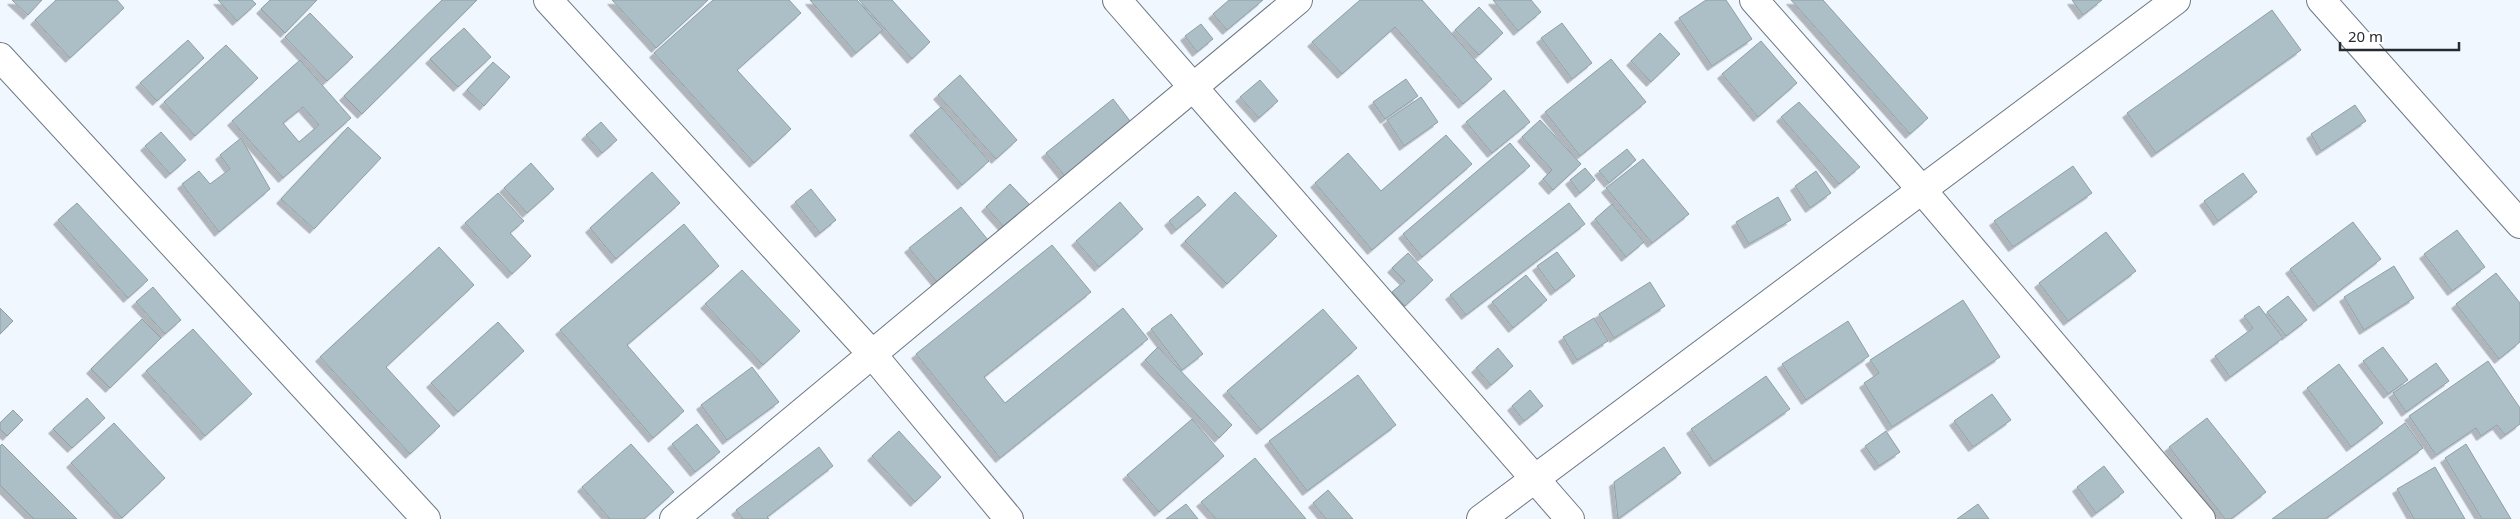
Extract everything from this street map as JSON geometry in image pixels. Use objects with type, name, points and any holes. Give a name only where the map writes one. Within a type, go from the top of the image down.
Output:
[{"type":"street","points":[[548,0],[872,354],[1009,519]]},
{"type":"street","points":[[1117,0],[1570,519]]},
{"type":"street","points":[[674,519],[1298,0]]},
{"type":"street","points":[[1754,0],[1922,190],[2201,519]]},
{"type":"street","points":[[1481,519],[2176,0]]},
{"type":"street","points":[[2321,0],[2520,224]]},
{"type":"street","points":[[0,57],[426,519]]},
{"type":"building","points":[[12,0],[42,0],[28,15]]},
{"type":"building","points":[[56,0],[117,0],[124,8],[70,58],[35,20]]},
{"type":"building","points":[[218,0],[252,0],[256,4],[237,21]]},
{"type":"building","points":[[270,0],[317,0],[285,33],[261,9]]},
{"type":"building","points":[[442,0],[477,0],[362,114],[344,96]]},
{"type":"building","points":[[612,0],[708,0],[656,48]]},
{"type":"building","points":[[713,0],[789,0],[801,13],[737,70],[791,129],[754,163],[654,53]]},
{"type":"building","points":[[810,0],[857,0],[883,30],[856,53]]},
{"type":"building","points":[[859,0],[892,0],[930,42],[912,59]]},
{"type":"building","points":[[1229,0],[1263,0],[1227,30],[1213,14]]},
{"type":"building","points":[[1360,0],[1422,0],[1492,79],[1463,104],[1395,27],[1342,74],[1312,42]]},
{"type":"building","points":[[1493,0],[1531,0],[1541,12],[1518,31]]},
{"type":"building","points":[[1706,0],[1726,0],[1752,39],[1712,66],[1679,18]]},
{"type":"building","points":[[1791,0],[1823,0],[1928,118],[1910,134]]},
{"type":"building","points":[[2072,0],[2102,0],[2083,15]]},
{"type":"building","points":[[1479,7],[1503,33],[1479,55],[1455,30]]},
{"type":"building","points":[[2272,10],[2301,50],[2156,153],[2127,113]]},
{"type":"building","points":[[310,13],[353,57],[327,81],[285,37]]},
{"type":"building","points":[[1562,23],[1592,63],[1572,79],[1541,38]]},
{"type":"building","points":[[1201,24],[1213,39],[1197,52],[1185,36]]},
{"type":"building","points":[[464,28],[491,57],[458,87],[430,59]]},
{"type":"building","points":[[1660,33],[1680,54],[1651,82],[1631,61]]},
{"type":"building","points":[[188,40],[204,58],[157,101],[140,83]]},
{"type":"building","points":[[1761,41],[1797,83],[1758,117],[1722,74]]},
{"type":"building","points":[[226,45],[258,78],[195,136],[164,102]]},
{"type":"building","points":[[1611,59],[1646,102],[1580,156],[1545,112]]},
{"type":"building","points":[[300,60],[351,118],[283,178],[232,121]],"holes":[[[303,107],[319,125],[299,142],[283,123]]]},
{"type":"building","points":[[493,62],[510,77],[484,106],[467,90]]},
{"type":"building","points":[[960,75],[1017,140],[996,159],[938,95]]},
{"type":"building","points":[[1406,79],[1418,96],[1385,119],[1373,102]]},
{"type":"building","points":[[1260,80],[1278,101],[1259,118],[1240,97]]},
{"type":"building","points":[[1504,90],[1530,122],[1492,153],[1466,122]]},
{"type":"building","points":[[1421,97],[1438,122],[1404,146],[1387,120]]},
{"type":"building","points":[[1113,99],[1134,126],[1067,179],[1046,153]]},
{"type":"building","points":[[1799,102],[1860,167],[1839,184],[1781,117]]},
{"type":"building","points":[[2355,105],[2366,121],[2321,151],[2311,134]]},
{"type":"building","points":[[941,107],[989,161],[962,185],[914,131]]},
{"type":"building","points":[[1540,120],[1581,164],[1553,190],[1543,179],[1552,170],[1522,137]]},
{"type":"building","points":[[601,122],[617,140],[602,153],[586,135]]},
{"type":"building","points":[[348,127],[381,158],[314,229],[281,199]]},
{"type":"building","points":[[161,132],[186,160],[170,174],[145,146]]},
{"type":"building","points":[[1446,135],[1472,164],[1372,250],[1315,183],[1348,153],[1381,191]]},
{"type":"building","points":[[241,138],[270,189],[219,232],[182,184],[199,171],[210,184],[230,169],[220,155]]},
{"type":"building","points":[[1510,143],[1530,166],[1422,257],[1403,234]]},
{"type":"building","points":[[1627,149],[1636,160],[1609,183],[1599,171]]},
{"type":"building","points":[[1643,159],[1689,214],[1652,243],[1606,188]]},
{"type":"building","points":[[531,163],[554,189],[527,213],[504,188]]},
{"type":"building","points":[[2073,166],[2092,193],[2013,247],[1994,221]]},
{"type":"building","points":[[1585,168],[1595,180],[1580,193],[1570,180]]},
{"type":"building","points":[[1816,171],[1831,193],[1810,208],[1795,186]]},
{"type":"building","points":[[652,172],[680,203],[616,259],[590,228]]},
{"type":"building","points":[[2243,173],[2257,192],[2218,221],[2204,201]]},
{"type":"building","points":[[1010,184],[1030,205],[1005,228],[986,207]]},
{"type":"building","points":[[811,189],[836,220],[820,233],[795,202]]},
{"type":"building","points":[[1235,192],[1277,236],[1227,284],[1185,241]]},
{"type":"building","points":[[498,193],[524,221],[510,233],[531,256],[512,274],[465,223]]},
{"type":"building","points":[[1198,196],[1206,205],[1176,230],[1169,221]]},
{"type":"building","points":[[1778,197],[1791,220],[1749,244],[1736,222]]},
{"type":"building","points":[[1120,202],[1143,229],[1099,267],[1076,241]]},
{"type":"building","points":[[77,203],[148,280],[128,298],[58,220]]},
{"type":"building","points":[[1569,203],[1585,224],[1466,315],[1450,295]]},
{"type":"building","points":[[1612,204],[1644,242],[1626,257],[1595,219]]},
{"type":"building","points":[[961,207],[993,246],[941,287],[909,248]]},
{"type":"building","points":[[2353,222],[2381,259],[2318,307],[2290,269]]},
{"type":"building","points":[[684,224],[719,266],[627,345],[684,411],[653,438],[560,330]]},
{"type":"building","points":[[2457,230],[2485,267],[2452,291],[2424,254]]},
{"type":"building","points":[[2106,232],[2136,271],[2068,321],[2039,283]]},
{"type":"building","points":[[1052,245],[1091,292],[984,377],[1005,403],[1123,308],[1148,339],[1000,458],[916,354]]},
{"type":"building","points":[[439,247],[474,285],[386,367],[440,426],[410,454],[320,357]]},
{"type":"building","points":[[1557,252],[1575,276],[1555,291],[1537,266]]},
{"type":"building","points":[[1408,253],[1433,280],[1405,306],[1392,292],[1405,281],[1392,268]]},
{"type":"building","points":[[2394,266],[2414,298],[2364,330],[2344,297]]},
{"type":"building","points":[[742,270],[800,331],[763,365],[705,304]]},
{"type":"building","points":[[2496,273],[2520,303],[2520,342],[2499,359],[2456,304]]},
{"type":"building","points":[[1526,275],[1547,300],[1513,328],[1492,302]]},
{"type":"building","points":[[1650,282],[1665,306],[1614,338],[1599,314]]},
{"type":"building","points":[[153,287],[181,320],[165,334],[136,302]]},
{"type":"building","points":[[2288,296],[2307,320],[2286,336],[2267,312]]},
{"type":"building","points":[[1963,300],[2000,357],[1892,427],[1864,383],[1879,373],[1870,360]]},
{"type":"building","points":[[2259,306],[2283,338],[2230,377],[2215,356],[2253,328],[2244,316]]},
{"type":"building","points":[[0,308],[13,321],[0,334]]},
{"type":"building","points":[[1323,309],[1357,348],[1261,430],[1227,391]]},
{"type":"building","points":[[1171,314],[1203,354],[1182,370],[1151,329]]},
{"type":"building","points":[[1594,318],[1608,341],[1577,360],[1563,337]]},
{"type":"building","points":[[142,319],[161,338],[110,388],[91,369]]},
{"type":"building","points":[[1848,321],[1869,356],[1806,400],[1782,364]]},
{"type":"building","points":[[498,322],[524,351],[458,412],[431,383]]},
{"type":"building","points":[[193,329],[252,394],[205,436],[146,371]]},
{"type":"building","points":[[1158,347],[1232,425],[1219,438],[1145,360]]},
{"type":"building","points":[[2383,347],[2408,380],[2388,394],[2363,361]]},
{"type":"building","points":[[1498,348],[1513,366],[1491,385],[1476,368]]},
{"type":"building","points":[[2488,361],[2520,408],[2520,424],[2505,435],[2497,425],[2481,436],[2476,428],[2436,455],[2409,416]]},
{"type":"building","points":[[2436,363],[2449,381],[2406,412],[2393,393]]},
{"type":"building","points":[[2339,364],[2383,423],[2351,447],[2307,388]]},
{"type":"building","points":[[752,367],[779,402],[727,440],[701,405]]},
{"type":"building","points":[[1358,375],[1396,425],[1307,491],[1269,441]]},
{"type":"building","points":[[1766,376],[1790,409],[1714,462],[1691,429]]},
{"type":"building","points":[[1530,390],[1543,406],[1524,421],[1512,406]]},
{"type":"building","points":[[1992,394],[2011,420],[1973,447],[1954,421]]},
{"type":"building","points":[[87,398],[105,418],[72,448],[53,429]]},
{"type":"building","points":[[13,410],[23,420],[7,436],[0,429],[0,423]]},
{"type":"building","points":[[2207,418],[2266,492],[2231,519],[2225,519],[2169,447]]},
{"type":"building","points":[[1192,419],[1224,456],[1159,512],[1127,475]]},
{"type":"building","points":[[114,423],[165,478],[122,518],[71,463]]},
{"type":"building","points":[[2405,423],[2423,448],[2325,519],[2272,519]]},
{"type":"building","points":[[697,424],[720,452],[695,472],[672,444]]},
{"type":"building","points":[[899,431],[941,477],[915,502],[872,456]]},
{"type":"building","points":[[1886,431],[1900,452],[1879,466],[1865,446]]},
{"type":"building","points":[[2,444],[77,519],[34,519],[0,485],[0,446]]},
{"type":"building","points":[[631,444],[674,492],[644,519],[610,519],[582,487]]},
{"type":"building","points":[[2466,444],[2511,519],[2482,519],[2445,458]]},
{"type":"building","points":[[819,447],[833,466],[767,517],[769,519],[743,519],[736,510]]},
{"type":"building","points":[[1664,447],[1681,473],[1618,519],[1614,482]]},
{"type":"building","points":[[1255,458],[1306,519],[1216,519],[1201,502]]},
{"type":"building","points":[[2104,466],[2124,492],[2096,513],[2077,487]]},
{"type":"building","points":[[2435,467],[2465,519],[2414,519],[2397,489]]},
{"type":"building","points":[[1328,490],[1353,519],[1326,519],[1313,503]]},
{"type":"building","points":[[1186,504],[1198,519],[1166,519]]},
{"type":"building","points":[[1978,504],[1989,519],[1957,519]]}]
